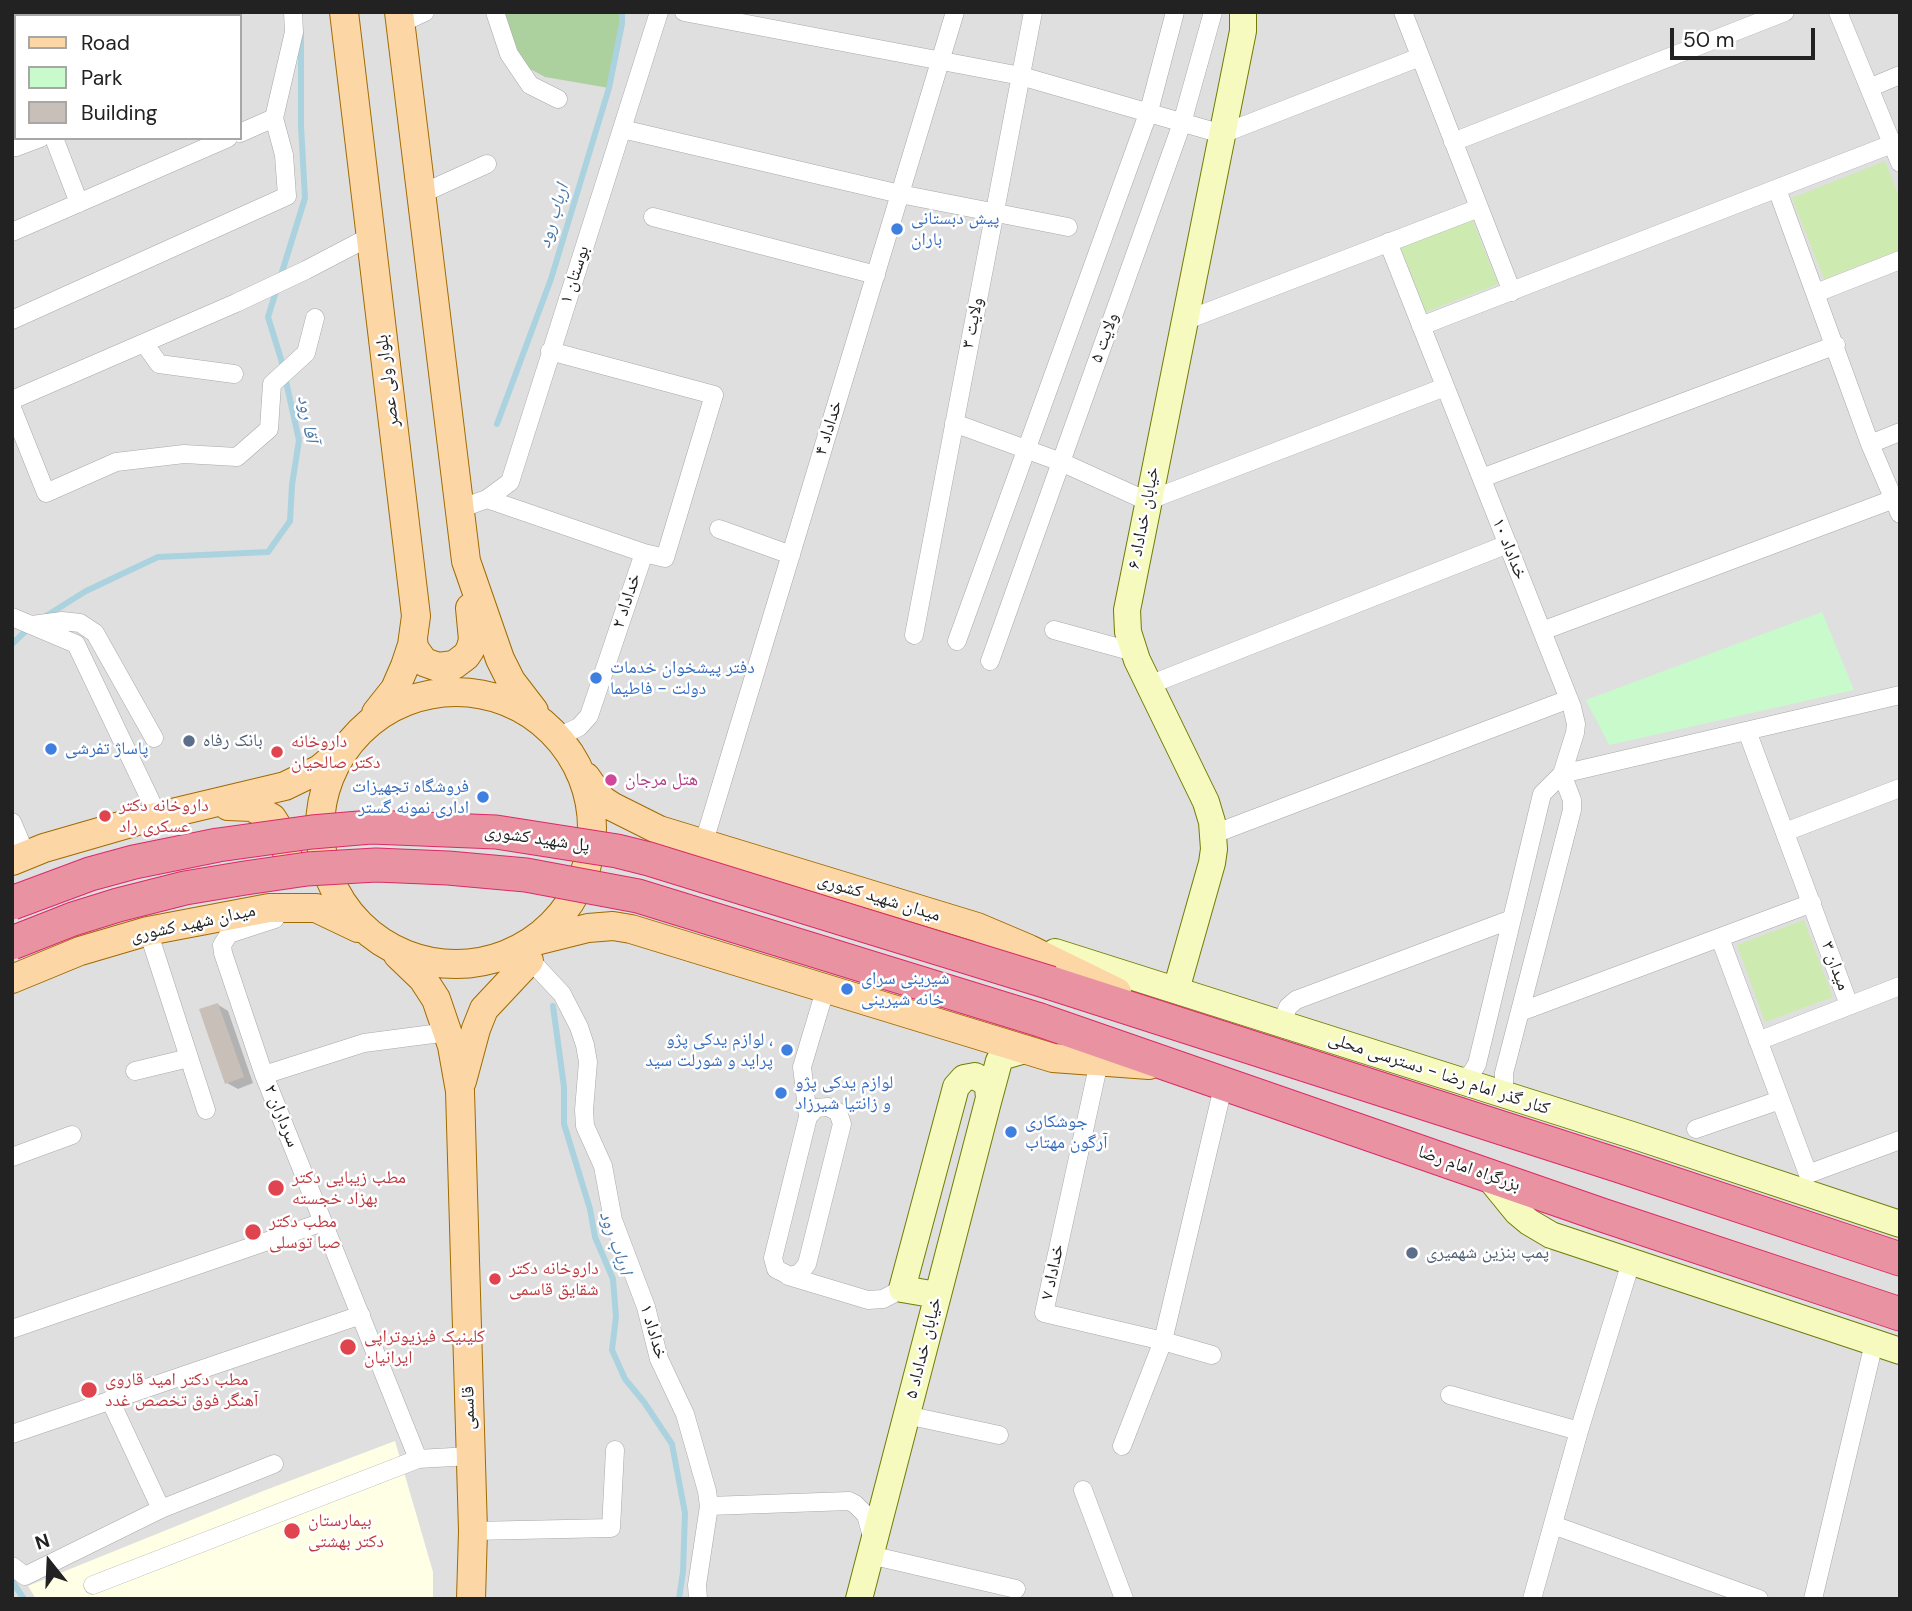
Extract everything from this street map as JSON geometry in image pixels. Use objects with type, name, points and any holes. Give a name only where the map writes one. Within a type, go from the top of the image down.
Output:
[{"type":"highway","name":"پل شهید کشوری","points":[[12,903],[78,878],[134,862],[218,845],[371,827],[485,832],[543,839],[649,859],[1192,1028]]},
{"type":"highway","name":"بزرگراه امام رضا","points":[[12,943],[73,919],[185,888],[307,869],[376,865],[460,869],[526,875],[638,896],[1040,1020],[1900,1314]]},
{"type":"highway","points":[[1192,1028],[1900,1259]]},
{"type":"main road","name":"بلوار ولی عصر","points":[[344,12],[415,604],[413,639],[395,689],[353,739]]},
{"type":"main road","points":[[1222,12],[1236,24],[1243,26]]},
{"type":"main road","points":[[408,16],[421,194],[466,561],[473,640],[466,656],[454,665],[446,667],[431,666],[419,656],[413,639]]},
{"type":"main road","name":"خیابان خداداد ۶","points":[[1176,990],[1212,863],[1214,834],[1206,802],[1134,652],[1127,622],[1128,598],[1243,26]]},
{"type":"main road","points":[[466,561],[491,638],[506,673],[520,695],[552,730]]},
{"type":"main road","name":"میدان شهید کشوری","points":[[19,858],[158,816],[285,786],[320,769],[377,717],[399,704],[449,692],[475,693],[500,698],[524,709],[552,730],[603,800],[659,830],[976,927],[1029,948],[1192,1028]]},
{"type":"main road","name":"میدان شهید کشوری","points":[[353,739],[335,766],[326,790],[320,816],[321,843],[327,870],[338,896],[354,918],[380,941]]},
{"type":"main road","name":"میدان شهید کشوری","points":[[524,951],[562,914],[577,891],[587,866],[592,838],[592,813],[587,787],[577,764]]},
{"type":"main road","points":[[187,810],[241,805],[252,807],[279,827],[287,849],[285,871],[272,890],[262,898],[199,921]]},
{"type":"main road","points":[[646,933],[621,919],[613,910],[604,887],[604,874],[613,851],[622,842],[644,831],[659,830]]},
{"type":"main road","name":"میدان شهید کشوری","points":[[12,979],[80,951],[148,931],[281,907],[316,908],[411,956],[452,964],[524,951],[576,930],[601,926],[646,933],[1053,1058],[1177,1067]]},
{"type":"main road","name":"کنار گذر امام رضا - دسترسی محلی","points":[[976,927],[1657,1143],[1900,1224]]},
{"type":"main road","points":[[380,941],[413,967],[430,988],[448,1032],[460,1091]]},
{"type":"main road","points":[[460,1091],[484,1009],[524,951]]},
{"type":"main road","name":"خیابان خداداد ۵","points":[[859,1599],[999,1061],[1025,1050]]},
{"type":"main road","points":[[1337,1075],[1442,1092],[1594,1139],[1657,1143]]},
{"type":"main road","name":"خیابان خداداد ۵","points":[[902,1289],[956,1087],[969,1076],[981,1078],[988,1087],[989,1098]]},
{"type":"main road","name":"قاسمی","points":[[460,1091],[473,1531],[471,1599]]},
{"type":"main road","points":[[1486,1174],[1517,1212],[1551,1235],[1900,1351]]},
{"type":"main road","points":[[902,1289],[937,1295]]},
{"type":"street","points":[[12,320],[287,196],[284,155],[274,118],[294,32],[293,12]]},
{"type":"street","points":[[495,12],[509,54],[530,85],[558,99]]},
{"type":"street","name":"بوستان ۱","points":[[459,509],[487,499],[510,482],[659,12]]},
{"type":"street","points":[[684,12],[1021,76],[1222,134],[1420,57]]},
{"type":"street","name":"خداداد ۴","points":[[704,845],[955,12]]},
{"type":"street","name":"ولایت ۳","points":[[914,635],[1033,12]]},
{"type":"street","name":"ولایت ۵","points":[[957,641],[1149,111],[1175,12]]},
{"type":"street","name":"ولایت ۵","points":[[990,661],[1182,123],[1213,12]]},
{"type":"street","points":[[1403,12],[1512,292]]},
{"type":"street","points":[[1454,142],[1784,12]]},
{"type":"street","points":[[1838,12],[1900,163]]},
{"type":"street","points":[[1869,88],[1900,75]]},
{"type":"street","points":[[242,132],[274,118]]},
{"type":"street","points":[[622,129],[900,194],[1068,227]]},
{"type":"street","points":[[16,147],[35,140]]},
{"type":"street","points":[[55,140],[79,203]]},
{"type":"street","points":[[12,232],[223,140]]},
{"type":"street","points":[[1421,326],[1892,144]]},
{"type":"street","points":[[421,194],[487,164]]},
{"type":"street","points":[[1542,631],[1897,507],[1870,444],[1777,189]]},
{"type":"street","points":[[1184,321],[1479,208]]},
{"type":"street","points":[[653,217],[876,275]]},
{"type":"street","points":[[12,400],[236,303],[371,236]]},
{"type":"street","name":"خداداد ۱۰","points":[[1388,242],[1569,699],[1576,724],[1562,774],[1542,794],[1477,1064],[1471,1074],[1458,1080]]},
{"type":"street","points":[[1816,293],[1900,260]]},
{"type":"street","points":[[12,408],[46,493],[116,462],[184,454],[237,457],[269,429],[272,384],[306,353],[315,318]]},
{"type":"street","points":[[144,344],[159,364],[234,374]]},
{"type":"street","points":[[1482,478],[1836,345]]},
{"type":"street","name":"خداداد ۲","points":[[550,351],[714,395],[665,558],[643,553],[589,716],[579,727],[552,730]]},
{"type":"street","points":[[954,423],[1027,448],[1147,501],[1445,387]]},
{"type":"street","points":[[1870,444],[1900,432]]},
{"type":"street","points":[[487,499],[643,553]]},
{"type":"street","points":[[719,528],[791,555]]},
{"type":"street","points":[[1149,685],[1508,544]]},
{"type":"street","points":[[12,617],[76,644],[158,816]]},
{"type":"street","points":[[40,628],[62,621],[80,623],[95,633],[154,738]]},
{"type":"street","points":[[1054,630],[1134,652]]},
{"type":"street","points":[[1509,1096],[1503,1080],[1572,810],[1572,800],[1562,774],[1900,695]]},
{"type":"street","points":[[1214,834],[1569,699]]},
{"type":"street","name":"میدان ۳","points":[[1746,731],[1849,1005],[1758,1041]]},
{"type":"street","points":[[1785,832],[1900,788]]},
{"type":"street","points":[[12,822],[19,858]]},
{"type":"street","points":[[1520,1012],[1812,903]]},
{"type":"street","name":"سرداران ۲","points":[[316,908],[236,930],[229,934],[222,945],[264,1075],[418,1459]]},
{"type":"street","points":[[1281,1024],[1288,1007],[1296,1000],[1512,919]]},
{"type":"street","points":[[148,931],[206,1110]]},
{"type":"street","points":[[1720,937],[1808,1174],[1900,1140]]},
{"type":"street","name":"خداداد ۱","points":[[524,951],[562,994],[583,1036],[588,1062],[583,1110],[585,1126],[603,1166],[613,1220],[646,1307],[656,1349],[685,1414],[704,1481],[709,1506],[697,1585],[698,1599]]},
{"type":"street","points":[[1849,1005],[1900,986]]},
{"type":"street","points":[[826,987],[802,1067],[808,1117],[773,1258],[776,1269],[785,1275],[868,1300],[883,1299],[902,1289]]},
{"type":"street","points":[[264,1075],[364,1043],[448,1032]]},
{"type":"street","points":[[135,1071],[188,1058]]},
{"type":"street","name":"خداداد ۷","points":[[1099,1062],[1044,1313],[1163,1341],[1212,1356]]},
{"type":"street","points":[[1122,1446],[1163,1341],[1224,1083]]},
{"type":"street","points":[[1696,1129],[1780,1100]]},
{"type":"street","points":[[785,1275],[800,1273],[807,1264],[841,1129],[838,1112],[828,1107],[816,1108],[808,1117]]},
{"type":"street","points":[[13,1154],[72,1135]]},
{"type":"street","points":[[12,1329],[323,1222]]},
{"type":"street","points":[[1532,1599],[1579,1431],[1631,1262]]},
{"type":"street","points":[[12,1434],[361,1315]]},
{"type":"street","points":[[1813,1599],[1874,1343]]},
{"type":"street","points":[[1450,1395],[1579,1431]]},
{"type":"street","points":[[110,1400],[161,1509]]},
{"type":"street","points":[[906,1415],[999,1435]]},
{"type":"street","points":[[473,1531],[611,1528],[615,1450]]},
{"type":"street","points":[[93,1585],[418,1459],[470,1456]]},
{"type":"street","points":[[12,1566],[25,1576],[161,1509],[274,1464]]},
{"type":"street","points":[[1083,1490],[1124,1599]]},
{"type":"street","points":[[709,1506],[849,1502],[866,1515],[872,1548],[1016,1589]]},
{"type":"street","points":[[1553,1525],[1759,1599]]},
{"type":"shaded area","points":[[12,12],[1900,12],[1900,1599],[12,1599]]},
{"type":"shaded area","name":"بیمارستان دکتر بهشتی","points":[[395,1441],[433,1572],[433,1599],[36,1599],[28,1586],[263,1491]]},
{"type":"green space","points":[[494,12],[622,12],[622,26],[609,88],[545,77],[512,59]]},
{"type":"green space","points":[[1885,161],[1900,199],[1900,250],[1824,279],[1792,198]]},
{"type":"green space","points":[[1472,219],[1498,284],[1426,312],[1401,248]]},
{"type":"green space","points":[[1822,612],[1854,690],[1609,745],[1586,700]]},
{"type":"green space","points":[[1804,920],[1833,997],[1765,1022],[1737,945]]},
{"type":"building","points":[[218,1003],[244,1077],[225,1084],[199,1009]]},
{"type":"waterway","name":"ارباب رود","points":[[497,424],[551,279],[609,88],[622,12]]},
{"type":"waterway","name":"آقا رود","points":[[46,616],[86,591],[158,557],[268,552],[290,521],[299,440],[281,359],[268,317],[305,198],[301,126],[301,33]]},
{"type":"waterway","name":"آقا رود","points":[[12,644],[29,628]]},
{"type":"waterway","name":"ارباب رود","points":[[553,1006],[564,1087],[564,1124],[590,1209],[595,1237],[613,1279],[616,1317],[612,1350],[625,1379],[672,1444],[685,1513],[683,1572],[679,1599]]},
{"type":"waterway","name":"آقا رود","points":[[12,1581],[24,1599]]},
{"type":"place","name":"پیش دبستانی باران","points":[[897,229]]},
{"type":"place","name":"دفتر پیشخوان خدمات دولت - فاطیما","points":[[596,678]]},
{"type":"place","name":"بانک رفاه","points":[[189,741]]},
{"type":"place","name":"پاساژ تفرشی","points":[[51,749]]},
{"type":"place","name":"داروخانه دکتر صالحیان","points":[[277,752]]},
{"type":"place","name":"هتل مرجان","points":[[611,780]]},
{"type":"place","name":"فروشگاه تجهیزات اداری نمونه گستر","points":[[483,797]]},
{"type":"place","name":"داروخانه دکتر عسکری راد","points":[[105,816]]},
{"type":"place","name":"شیرینی سرای خانه شیرینی","points":[[847,989]]},
{"type":"place","name":"لوازم یدکی پژو ، پراید و شورلت سید","points":[[787,1050]]},
{"type":"place","name":"لوازم یدکی پژو و زانتیا شیرزاد","points":[[781,1093]]},
{"type":"place","name":"جوشکاری آرگون مهتاب","points":[[1011,1132]]},
{"type":"place","name":"مطب زیبایی دکتر بهزاد خجسته","points":[[276,1188]]},
{"type":"place","name":"مطب دکتر صبا توسلی","points":[[253,1232]]},
{"type":"place","name":"پمپ بنزین شهمیری","points":[[1412,1253]]},
{"type":"place","name":"داروخانه دکتر شقایق قاسمی","points":[[495,1279]]},
{"type":"place","name":"کلینیک فیزیوتراپی ایرانیان","points":[[348,1347]]},
{"type":"place","name":"مطب دکتر اميد قاروی آهنگر فوق تخصص غدد","points":[[89,1390]]},
{"type":"place","name":"بیمارستان دکتر بهشتی","points":[[292,1531]]}]
